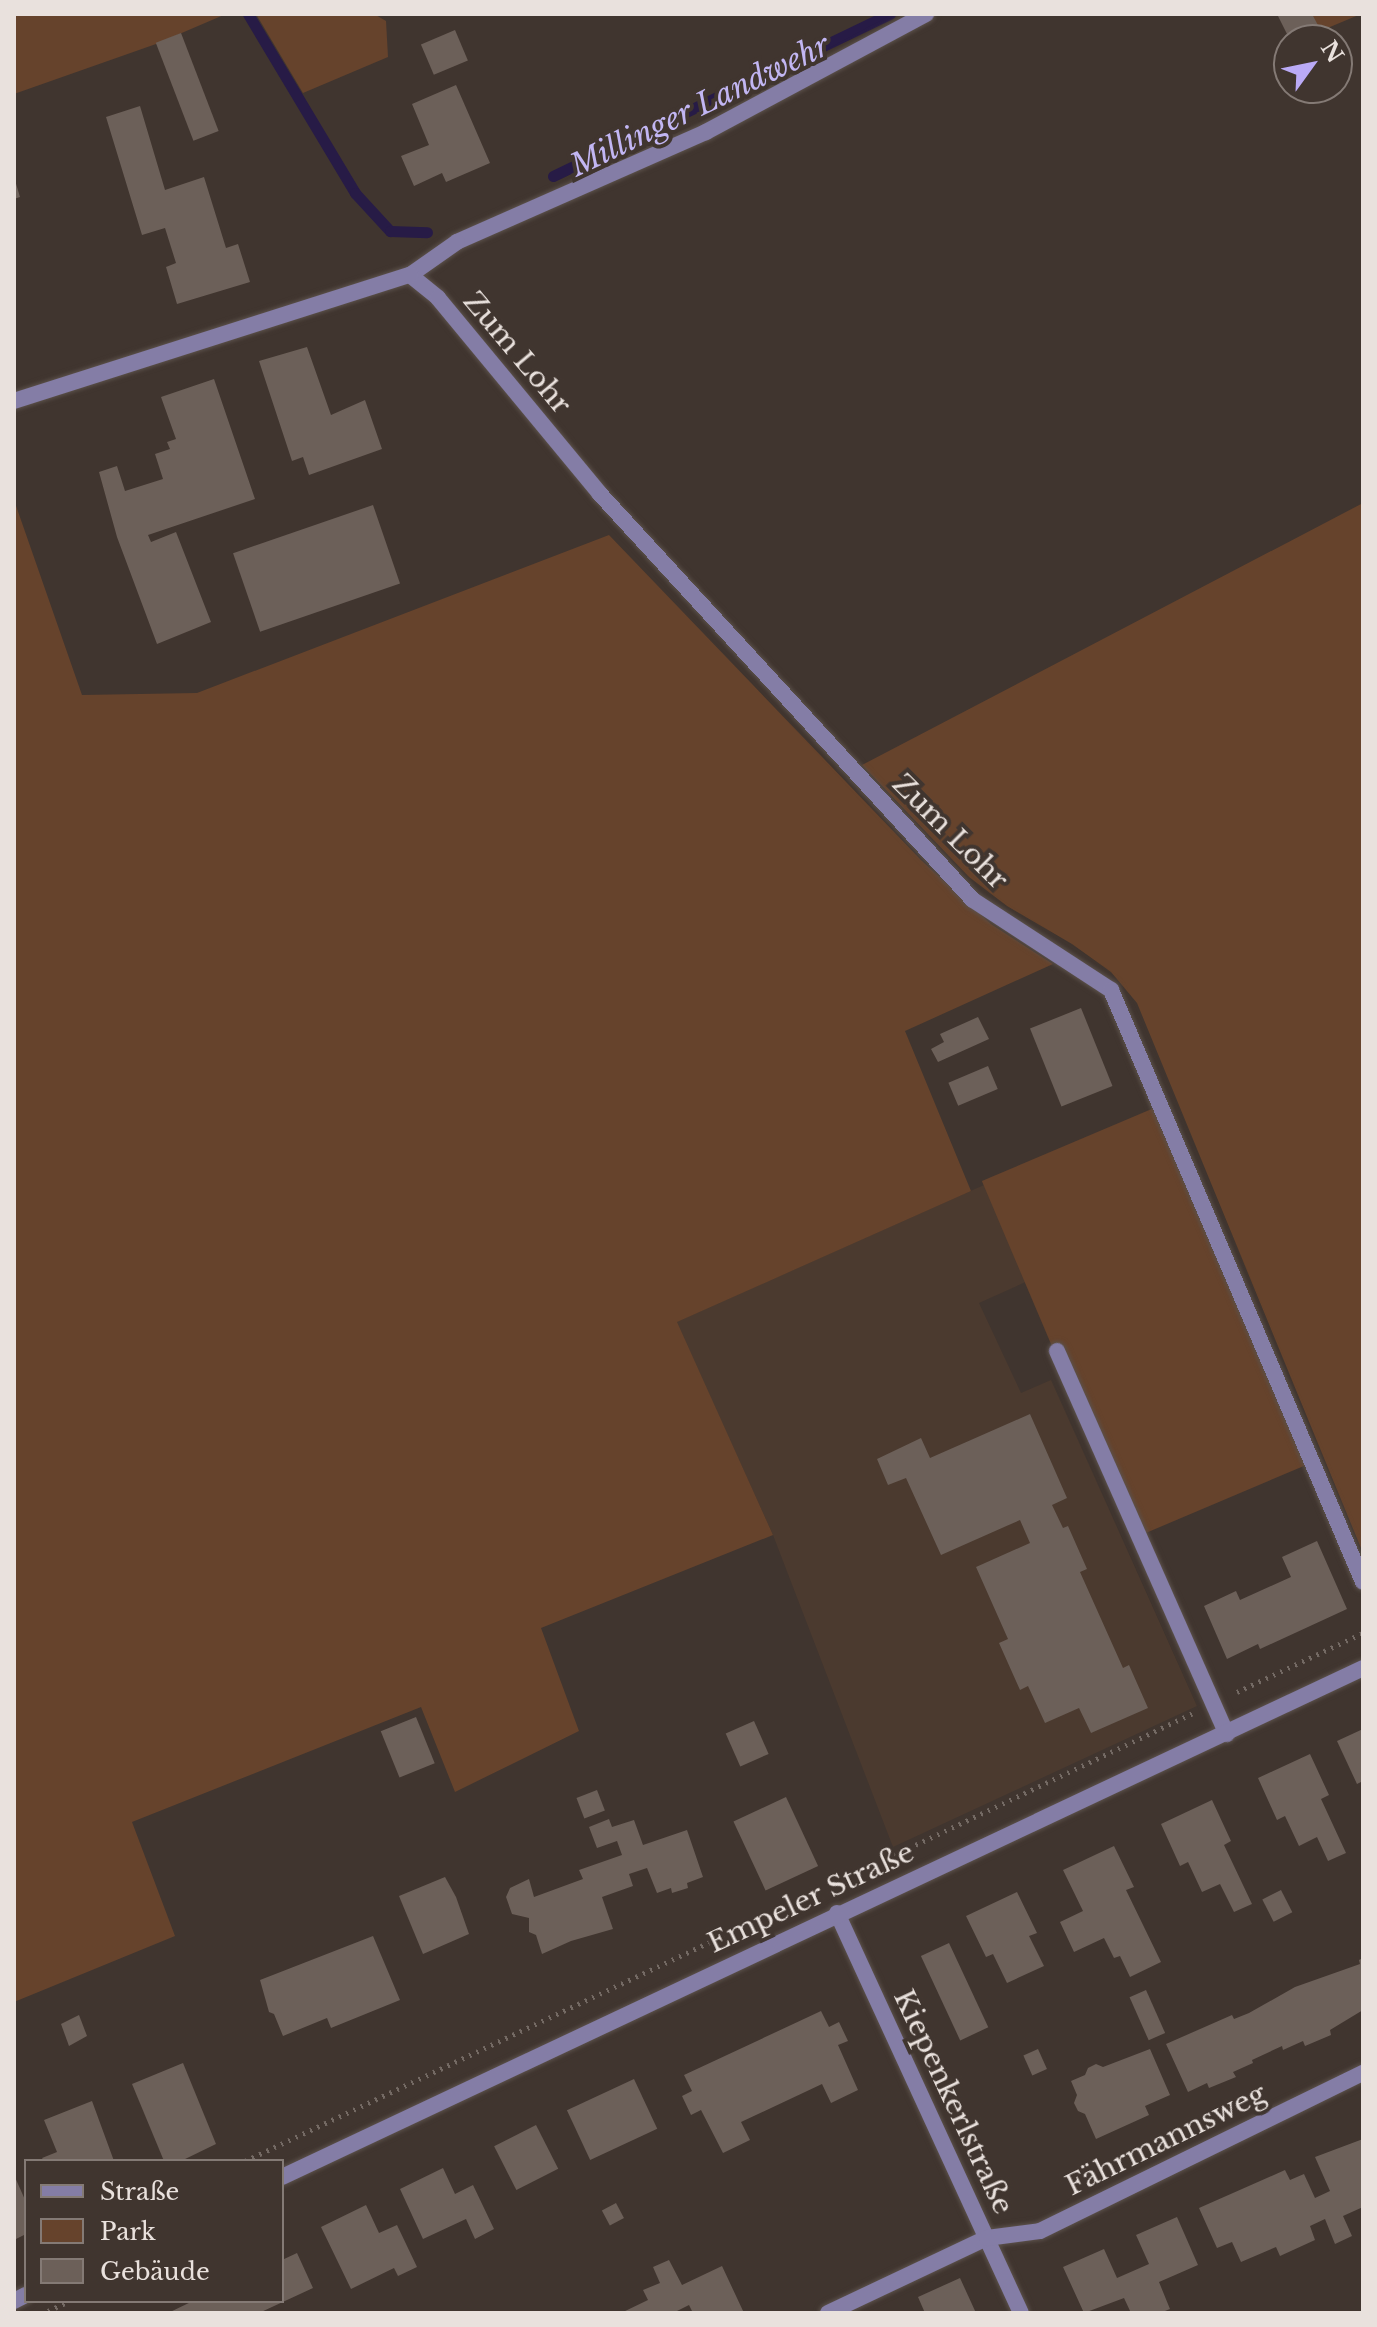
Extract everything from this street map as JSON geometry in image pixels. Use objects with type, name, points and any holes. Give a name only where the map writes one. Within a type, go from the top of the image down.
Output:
[{"type":"street","points":[[14,401],[410,275],[457,242],[706,132],[926,14]]},
{"type":"street","name":"Zum Lohr","points":[[410,275],[438,298],[600,494],[973,900],[1111,990],[1363,1582]]},
{"type":"street","points":[[1057,1351],[1227,1734]]},
{"type":"street","name":"Empeler Straße","points":[[284,2176],[837,1913],[1227,1734],[1363,1668]]},
{"type":"street","name":"Kiepenkerlstraße","points":[[837,1913],[1021,2313]]},
{"type":"street","name":"Fährmannsweg","points":[[828,2313],[987,2238],[1040,2231],[1363,2073]]},
{"type":"path","points":[[249,2159],[1363,1633]]},
{"type":"path","points":[[43,2313],[65,2303]]},
{"type":"shaded area","points":[[984,1185],[1030,1280],[979,1303],[1021,1393],[1051,1380],[1197,1706],[893,1847],[773,1535],[676,1322]]},
{"type":"green space","points":[[14,14],[226,14],[156,44],[14,94]]},
{"type":"green space","points":[[256,14],[374,14],[386,21],[388,57],[303,93]]},
{"type":"green space","points":[[1285,14],[1361,14],[1337,24],[1290,24]]},
{"type":"green space","points":[[14,500],[82,695],[197,693],[609,535],[921,860],[991,924],[1053,964],[905,1031],[971,1191],[677,1322],[773,1535],[541,1628],[579,1731],[455,1792],[421,1707],[132,1822],[175,1936],[14,2002]]},
{"type":"green space","points":[[1363,503],[1363,1553],[1137,1003],[1111,972],[1072,944],[1007,906],[969,877],[862,765]]},
{"type":"green space","points":[[1154,1108],[1306,1465],[1133,1538],[982,1181]]},
{"type":"building","points":[[1277,14],[1312,14],[1317,24],[1282,24]]},
{"type":"building","points":[[455,30],[468,60],[434,75],[421,44]]},
{"type":"building","points":[[181,33],[219,131],[193,141],[156,43]]},
{"type":"building","points":[[456,85],[490,163],[446,182],[442,173],[414,186],[401,156],[429,145],[412,104]]},
{"type":"building","points":[[140,106],[165,190],[204,177],[226,248],[238,244],[250,282],[177,304],[166,267],[176,263],[165,228],[142,235],[106,117]]},
{"type":"building","points":[[14,177],[20,197],[14,199]]},
{"type":"building","points":[[307,347],[331,415],[365,400],[382,449],[309,475],[303,457],[292,461],[259,361]]},
{"type":"building","points":[[214,379],[255,499],[148,535],[151,542],[176,532],[211,622],[157,644],[117,537],[99,472],[117,466],[125,491],[163,479],[155,454],[170,449],[167,442],[176,439],[161,397]]},
{"type":"building","points":[[373,505],[400,583],[260,632],[233,553]]},
{"type":"building","points":[[1081,1008],[1112,1086],[1061,1106],[1030,1029]]},
{"type":"building","points":[[978,1017],[989,1039],[938,1062],[931,1049],[944,1042],[940,1034]]},
{"type":"building","points":[[988,1066],[998,1089],[958,1106],[948,1083]]},
{"type":"building","points":[[1030,1414],[1067,1498],[1052,1505],[1063,1528],[1068,1526],[1087,1569],[1080,1572],[1123,1668],[1129,1665],[1148,1708],[1091,1733],[1079,1708],[1045,1723],[1028,1686],[1020,1690],[999,1643],[1008,1639],[976,1567],[1030,1543],[1020,1520],[941,1555],[906,1478],[888,1485],[877,1459],[921,1438],[930,1458]]},
{"type":"building","points":[[1317,1541],[1347,1609],[1260,1649],[1258,1644],[1227,1659],[1204,1606],[1236,1591],[1240,1600],[1291,1577],[1282,1557]]},
{"type":"building","points":[[416,1717],[435,1763],[399,1778],[381,1731]]},
{"type":"building","points":[[754,1721],[769,1754],[740,1766],[726,1734]]},
{"type":"building","points":[[1363,1729],[1363,1781],[1357,1784],[1337,1741]]},
{"type":"building","points":[[1310,1754],[1329,1795],[1321,1799],[1346,1853],[1328,1861],[1317,1837],[1299,1846],[1285,1816],[1277,1820],[1258,1778]]},
{"type":"building","points":[[597,1790],[605,1811],[584,1818],[576,1798]]},
{"type":"building","points":[[786,1797],[818,1866],[766,1890],[733,1822]]},
{"type":"building","points":[[1212,1800],[1231,1841],[1224,1845],[1252,1904],[1234,1912],[1220,1884],[1202,1892],[1188,1862],[1180,1866],[1161,1824]]},
{"type":"building","points":[[609,1819],[612,1827],[634,1820],[643,1845],[687,1830],[703,1877],[687,1883],[688,1888],[672,1893],[671,1888],[657,1893],[647,1868],[629,1874],[633,1886],[602,1897],[613,1929],[571,1941],[542,1954],[536,1935],[529,1932],[529,1918],[512,1914],[506,1897],[510,1888],[529,1879],[534,1897],[583,1879],[579,1870],[622,1855],[617,1841],[597,1848],[589,1827]]},
{"type":"building","points":[[1114,1846],[1134,1887],[1126,1890],[1161,1962],[1130,1977],[1120,1956],[1114,1958],[1104,1938],[1074,1952],[1060,1922],[1083,1911],[1063,1870]]},
{"type":"building","points":[[445,1877],[469,1934],[423,1954],[399,1896]]},
{"type":"building","points":[[1281,1890],[1292,1912],[1274,1922],[1262,1900]]},
{"type":"building","points":[[1017,1892],[1037,1933],[1029,1936],[1044,1966],[1007,1983],[993,1954],[986,1957],[966,1916]]},
{"type":"building","points":[[373,1936],[400,2000],[331,2028],[327,2018],[283,2036],[274,2014],[269,2012],[260,1980]]},
{"type":"building","points":[[949,1943],[988,2027],[960,2040],[921,1956]]},
{"type":"building","points":[[1363,1958],[1363,2010],[1330,2030],[1331,2035],[1305,2046],[1303,2041],[1283,2050],[1282,2046],[1233,2072],[1236,2077],[1209,2088],[1207,2083],[1188,2092],[1166,2044],[1232,2015],[1234,2019],[1249,2013],[1295,1987],[1360,1964],[1359,1960]]},
{"type":"building","points":[[1146,1990],[1165,2033],[1149,2040],[1130,1997]]},
{"type":"building","points":[[821,2011],[829,2027],[839,2022],[848,2041],[838,2045],[858,2090],[831,2103],[822,2084],[741,2122],[750,2140],[723,2153],[701,2110],[691,2115],[682,2096],[692,2091],[684,2075]]},
{"type":"building","points":[[79,2015],[87,2036],[69,2046],[61,2024]]},
{"type":"building","points":[[1038,2049],[1047,2069],[1032,2076],[1023,2056]]},
{"type":"building","points":[[1150,2049],[1170,2095],[1145,2106],[1149,2115],[1096,2139],[1085,2114],[1078,2111],[1074,2103],[1077,2095],[1071,2081],[1085,2075],[1088,2068],[1096,2064],[1103,2067]]},
{"type":"building","points":[[183,2063],[216,2144],[185,2159],[163,2159],[132,2084]]},
{"type":"building","points":[[634,2079],[657,2129],[590,2160],[567,2110]]},
{"type":"building","points":[[92,2101],[113,2159],[43,2159],[57,2152],[44,2120]]},
{"type":"building","points":[[536,2125],[558,2169],[516,2190],[494,2146]]},
{"type":"building","points":[[1363,2139],[1363,2207],[1343,2216],[1352,2236],[1335,2244],[1325,2219],[1310,2226],[1315,2240],[1280,2256],[1276,2247],[1241,2262],[1232,2242],[1217,2248],[1199,2208],[1285,2170],[1290,2180],[1304,2174],[1315,2198],[1330,2191],[1315,2157]]},
{"type":"building","points":[[443,2168],[455,2194],[473,2185],[494,2229],[475,2239],[466,2219],[423,2239],[400,2189]]},
{"type":"building","points":[[14,2175],[24,2198],[24,2235],[14,2240]]},
{"type":"building","points":[[616,2203],[624,2218],[610,2226],[602,2211]]},
{"type":"building","points":[[366,2205],[379,2233],[397,2225],[417,2267],[398,2276],[394,2268],[351,2289],[321,2227]]},
{"type":"building","points":[[1177,2217],[1198,2265],[1159,2282],[1170,2309],[1160,2313],[1131,2313],[1124,2298],[1084,2313],[1063,2267],[1104,2249],[1117,2278],[1149,2264],[1136,2235]]},
{"type":"building","points":[[297,2253],[313,2288],[284,2301],[284,2259]]},
{"type":"building","points":[[669,2260],[682,2285],[722,2266],[744,2313],[693,2313],[689,2305],[673,2313],[621,2313],[648,2300],[643,2290],[660,2283],[653,2267]]},
{"type":"building","points":[[960,2278],[976,2313],[925,2313],[918,2297]]},
{"type":"building","points":[[189,2303],[281,2303],[259,2313],[168,2313]]},
{"type":"waterway","name":"Millinger Landwehr","points":[[248,14],[355,193],[390,231],[427,232]]},
{"type":"waterway","name":"Millinger Landwehr","points":[[553,176],[890,14]]}]
